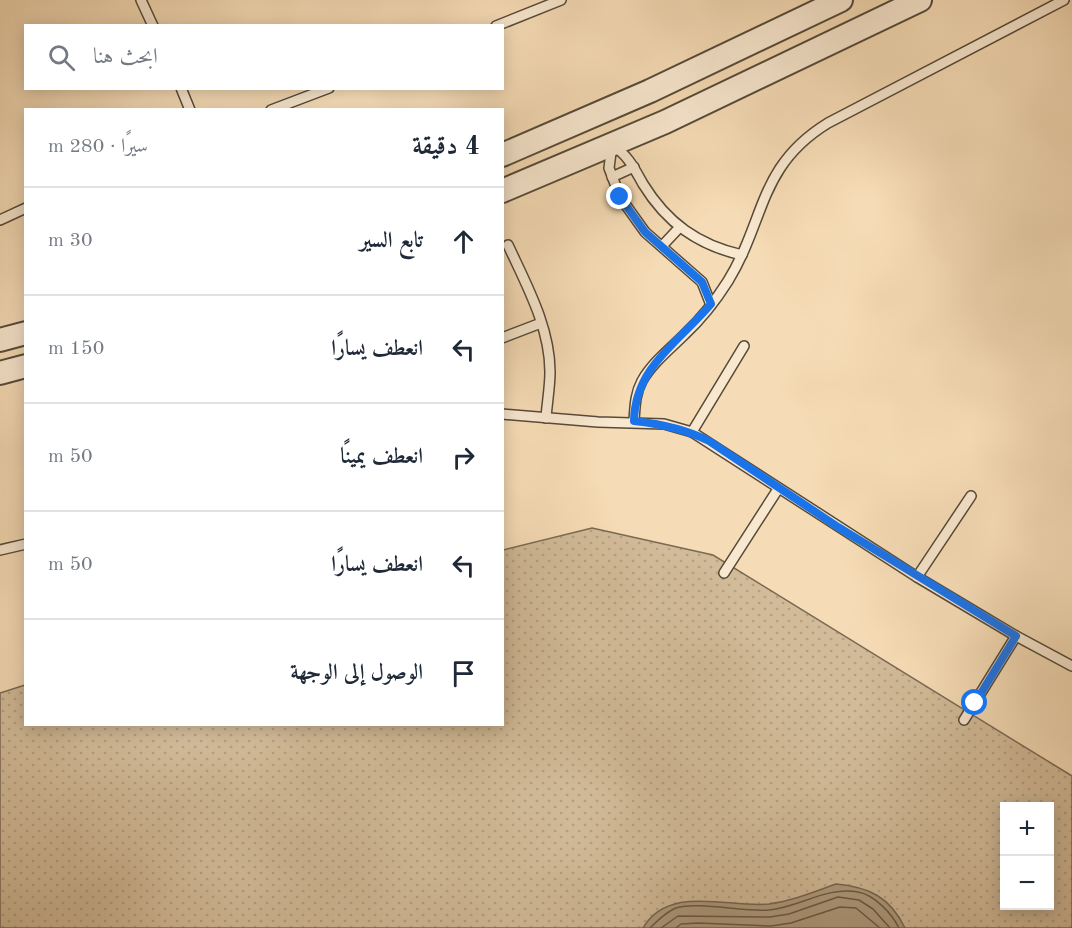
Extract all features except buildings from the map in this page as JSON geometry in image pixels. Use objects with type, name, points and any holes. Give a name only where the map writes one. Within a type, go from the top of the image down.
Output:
[{"type":"street","points":[[504,154],[598,114],[841,0]]},
{"type":"street","points":[[504,189],[612,145],[741,87],[920,0]]},
{"type":"street","points":[[598,114],[612,145]]},
{"type":"street","points":[[0,340],[24,334]]},
{"type":"street","points":[[0,373],[24,367]]},
{"type":"lane","points":[[141,0],[152,24]]},
{"type":"lane","points":[[501,24],[561,0]]},
{"type":"lane","points":[[634,421],[635,401],[641,382],[653,365],[711,304],[742,255],[776,172],[807,136],[1064,0]]},
{"type":"lane","points":[[182,90],[189,108]]},
{"type":"lane","points":[[276,108],[324,90]]},
{"type":"lane","points":[[711,304],[702,282],[632,215],[612,177],[608,156],[612,145],[628,158],[653,200],[679,228],[698,241],[742,255]]},
{"type":"lane","points":[[612,177],[634,167]]},
{"type":"lane","points":[[0,220],[24,209]]},
{"type":"lane","points":[[662,246],[679,228]]},
{"type":"lane","points":[[508,245],[541,323],[550,372],[546,418]]},
{"type":"lane","points":[[504,337],[541,323]]},
{"type":"lane","points":[[692,432],[744,346]]},
{"type":"lane","points":[[504,414],[634,421],[663,424],[692,432],[917,577],[1016,636],[1072,666]]},
{"type":"lane","points":[[724,573],[778,489]]},
{"type":"lane","points":[[917,577],[971,496]]},
{"type":"lane","points":[[0,550],[24,544]]},
{"type":"lane","points":[[964,720],[1016,636]]},
{"type":"shaded area","points":[[592,528],[713,555],[1072,776],[1072,928],[0,928],[0,693],[24,685],[24,726],[504,726],[504,550]]},
{"type":"water","points":[[836,884],[868,891],[885,901],[893,908],[905,928],[643,928],[654,914],[668,906],[683,902],[778,903]]},
{"type":"route","points":[[620,197],[645,232],[702,282],[711,304],[690,329],[653,365],[641,382],[635,401],[634,421],[663,424],[692,432],[709,441],[778,489],[917,577],[1016,636],[975,703]]}]
